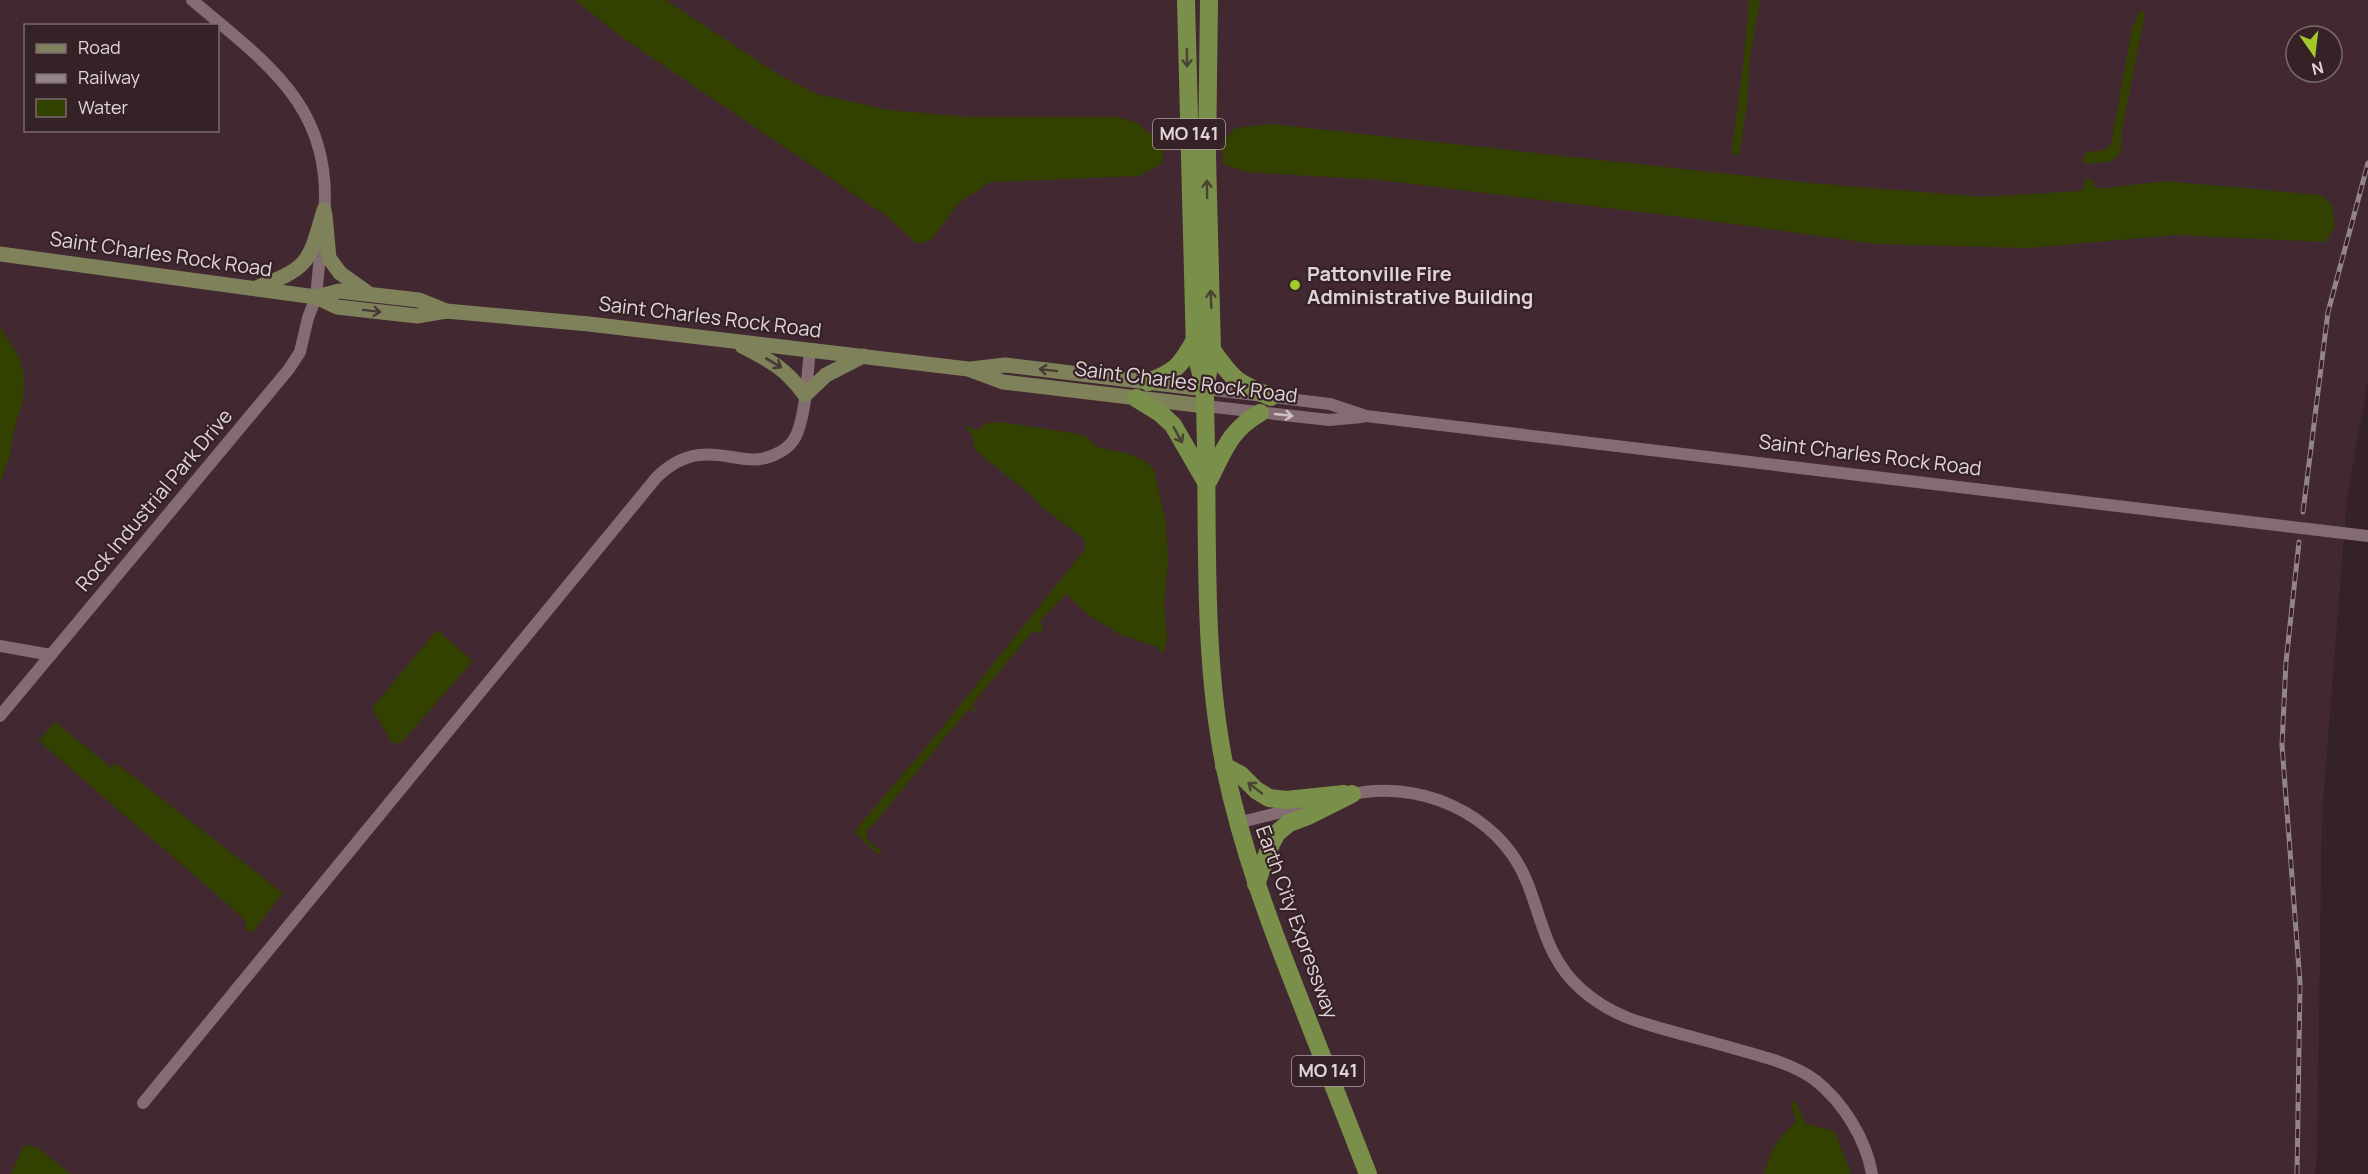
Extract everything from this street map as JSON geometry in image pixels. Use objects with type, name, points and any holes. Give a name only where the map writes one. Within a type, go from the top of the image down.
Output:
[{"type":"highway","name":"Earth City Expressway","points":[[1186,0],[1195,351],[1205,397]]},
{"type":"highway","name":"Earth City Expressway","points":[[1209,0],[1207,157],[1212,350],[1205,397],[1211,646],[1217,716],[1224,766],[1237,824],[1256,884],[1368,1174]]},
{"type":"highway","points":[[1148,382],[1178,368],[1195,340]]},
{"type":"highway","points":[[1212,350],[1228,373],[1237,381],[1271,397]]},
{"type":"highway","points":[[1136,398],[1160,413],[1173,425],[1207,484]]},
{"type":"highway","points":[[1207,484],[1230,437],[1238,428],[1260,413]]},
{"type":"highway","points":[[1224,766],[1240,775],[1256,790],[1269,798],[1286,800],[1352,794]]},
{"type":"highway","points":[[1256,884],[1270,844],[1277,833],[1289,823],[1352,794]]},
{"type":"main road","points":[[255,289],[290,272],[309,256],[324,210]]},
{"type":"main road","points":[[324,210],[329,258],[340,273],[370,294]]},
{"type":"main road","name":"Saint Charles Rock Road","points":[[0,254],[316,297],[337,307],[417,316],[446,311],[735,341],[968,369],[1005,365],[1148,382],[1205,397]]},
{"type":"main road","name":"Saint Charles Rock Road","points":[[316,297],[339,291],[370,294],[419,300],[446,311]]},
{"type":"main road","points":[[735,341],[779,366],[789,374],[805,395],[834,370],[863,356]]},
{"type":"main road","name":"Saint Charles Rock Road","points":[[968,369],[1003,382],[1136,398],[1205,397]]},
{"type":"street","name":"Rock Industrial Park Drive","points":[[0,716],[289,369],[300,352],[308,318],[316,297],[324,210],[318,145],[311,126],[296,97],[272,67],[192,0]]},
{"type":"street","points":[[143,1103],[656,478],[675,462],[702,454],[759,460],[772,457],[787,448],[799,428],[810,350]]},
{"type":"street","name":"Saint Charles Rock Road","points":[[1205,397],[1271,397],[1330,404],[1366,416],[2368,536]]},
{"type":"street","name":"Saint Charles Rock Road","points":[[1205,397],[1260,413],[1329,420],[1366,416]]},
{"type":"street","points":[[0,646],[51,655]]},
{"type":"street","points":[[1237,824],[1352,794],[1399,790],[1419,794],[1462,810],[1486,827],[1508,849],[1518,864],[1527,882],[1545,938],[1560,965],[1581,989],[1601,1005],[1626,1019],[1773,1060],[1794,1068],[1816,1081],[1840,1105],[1860,1136],[1872,1174]]},
{"type":"shaded area","points":[[0,0],[2368,0],[2368,379],[2347,498],[2322,815],[2315,1174],[0,1174]]},
{"type":"water","points":[[575,0],[666,0],[779,75],[817,94],[889,110],[971,117],[1118,117],[1138,123],[1148,133],[1165,137],[1162,164],[1139,176],[990,182],[959,203],[931,240],[917,244],[888,217],[620,36]]},
{"type":"water","points":[[1749,0],[1760,0],[1750,56],[1747,106],[1739,154],[1736,155],[1732,154],[1732,146]]},
{"type":"water","points":[[2140,10],[2145,13],[2122,130],[2121,151],[2108,162],[2084,164],[2083,158],[2087,152],[2104,150],[2111,144],[2132,29]]},
{"type":"water","points":[[1271,124],[1811,183],[1983,197],[2078,191],[2083,190],[2086,179],[2092,179],[2095,187],[2099,189],[2164,181],[2321,195],[2332,205],[2335,226],[2326,242],[2174,235],[2029,248],[1876,244],[1697,219],[1380,180],[1247,172],[1224,165],[1221,143],[1235,128]]},
{"type":"water","points":[[0,327],[19,357],[24,375],[23,400],[14,430],[10,455],[0,484]]},
{"type":"water","points":[[1002,422],[1079,434],[1088,438],[1097,447],[1130,454],[1148,463],[1154,470],[1166,523],[1168,562],[1164,604],[1167,638],[1164,651],[1161,653],[1157,647],[1119,634],[1087,614],[1066,594],[1040,621],[1043,631],[1032,632],[974,702],[972,706],[978,712],[970,709],[966,712],[874,824],[866,829],[867,839],[883,853],[878,854],[855,833],[857,828],[932,740],[1085,549],[1085,540],[975,450],[973,437],[966,428],[967,425],[976,431],[988,423]]},
{"type":"water","points":[[437,630],[473,661],[401,743],[392,743],[372,708]]},
{"type":"water","points":[[55,722],[112,768],[116,763],[283,893],[252,933],[246,929],[246,922],[241,916],[39,741]]},
{"type":"water","points":[[1795,1101],[1806,1124],[1835,1131],[1851,1174],[1764,1174],[1776,1145],[1784,1133],[1796,1122],[1791,1103]]},
{"type":"water","points":[[28,1145],[38,1148],[71,1174],[11,1174],[23,1147]]},
{"type":"railway","points":[[2303,512],[2328,312],[2368,163]]},
{"type":"railway","points":[[2297,1174],[2300,983],[2282,745],[2286,662],[2299,542]]},
{"type":"place","name":"Pattonville Fire Administrative Building","points":[[1295,285]]}]
